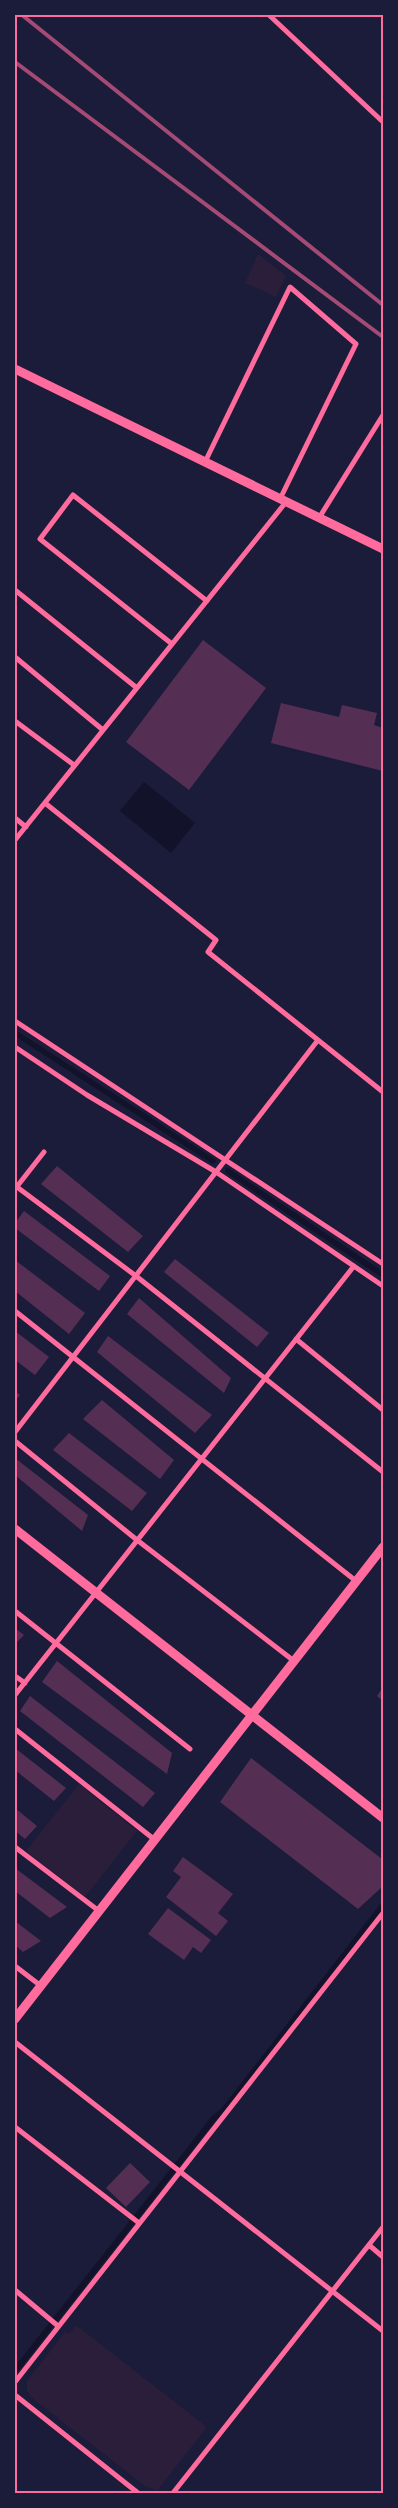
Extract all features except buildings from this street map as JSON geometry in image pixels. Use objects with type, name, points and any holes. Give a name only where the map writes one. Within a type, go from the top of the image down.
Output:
[{"type":"street","points":[[269,15],[383,122]]},
{"type":"street","points":[[15,840],[206,601],[283,501],[356,344],[290,288],[205,462]]},
{"type":"street","points":[[15,369],[383,549]]},
{"type":"street","points":[[319,518],[383,415]]},
{"type":"street","points":[[172,644],[40,539],[73,495],[206,601]]},
{"type":"street","points":[[15,590],[137,688]]},
{"type":"street","points":[[15,656],[102,730]]},
{"type":"street","points":[[15,721],[74,765]]},
{"type":"street","points":[[45,803],[216,940],[208,952],[383,1092]]},
{"type":"street","points":[[15,818],[26,827]]},
{"type":"street","points":[[15,1021],[383,1264]]},
{"type":"street","points":[[15,1432],[318,1040]]},
{"type":"street","points":[[15,1047],[87,1095],[216,1172],[383,1286]]},
{"type":"street","points":[[44,1152],[16,1188],[136,1276],[383,1472]]},
{"type":"street","points":[[15,1695],[354,1266]]},
{"type":"street","points":[[15,1311],[74,1356],[200,1460],[356,1581]]},
{"type":"street","points":[[296,1339],[383,1410]]},
{"type":"street","points":[[15,1441],[138,1540],[294,1661]]},
{"type":"street","points":[[15,1529],[383,1818]]},
{"type":"street","points":[[15,2019],[383,1547]]},
{"type":"street","points":[[15,1611],[190,1748]]},
{"type":"street","points":[[15,1676],[24,1683]]},
{"type":"street","points":[[15,1729],[155,1840]]},
{"type":"street","points":[[15,1846],[99,1911]]},
{"type":"street","points":[[15,2382],[383,1913]]},
{"type":"street","points":[[15,1966],[41,1986]]},
{"type":"street","points":[[15,2042],[383,2331]]},
{"type":"street","points":[[15,2127],[139,2223]]},
{"type":"street","points":[[173,2493],[383,2226]]},
{"type":"street","points":[[369,2245],[383,2256]]},
{"type":"street","points":[[15,2290],[58,2326]]},
{"type":"street","points":[[15,2395],[138,2493]]},
{"type":"shaded area","points":[[258,254],[286,276],[276,297],[245,283]]},
{"type":"shaded area","points":[[144,782],[195,823],[171,853],[120,811]]},
{"type":"shaded area","points":[[79,1784],[137,1831],[85,1897],[26,1851]]},
{"type":"shaded area","points":[[76,2325],[207,2427],[157,2491],[145,2486],[32,2398],[27,2391],[27,2381],[65,2332],[69,2334]]},
{"type":"waterway","points":[[15,1033],[213,1161]]},
{"type":"waterway","points":[[228,1171],[383,1275]]},
{"type":"waterway","points":[[15,2371],[214,2118],[223,2111],[383,1905]]},
{"type":"railway","points":[[22,15],[383,305]]},
{"type":"railway","points":[[15,62],[383,337]]}]
